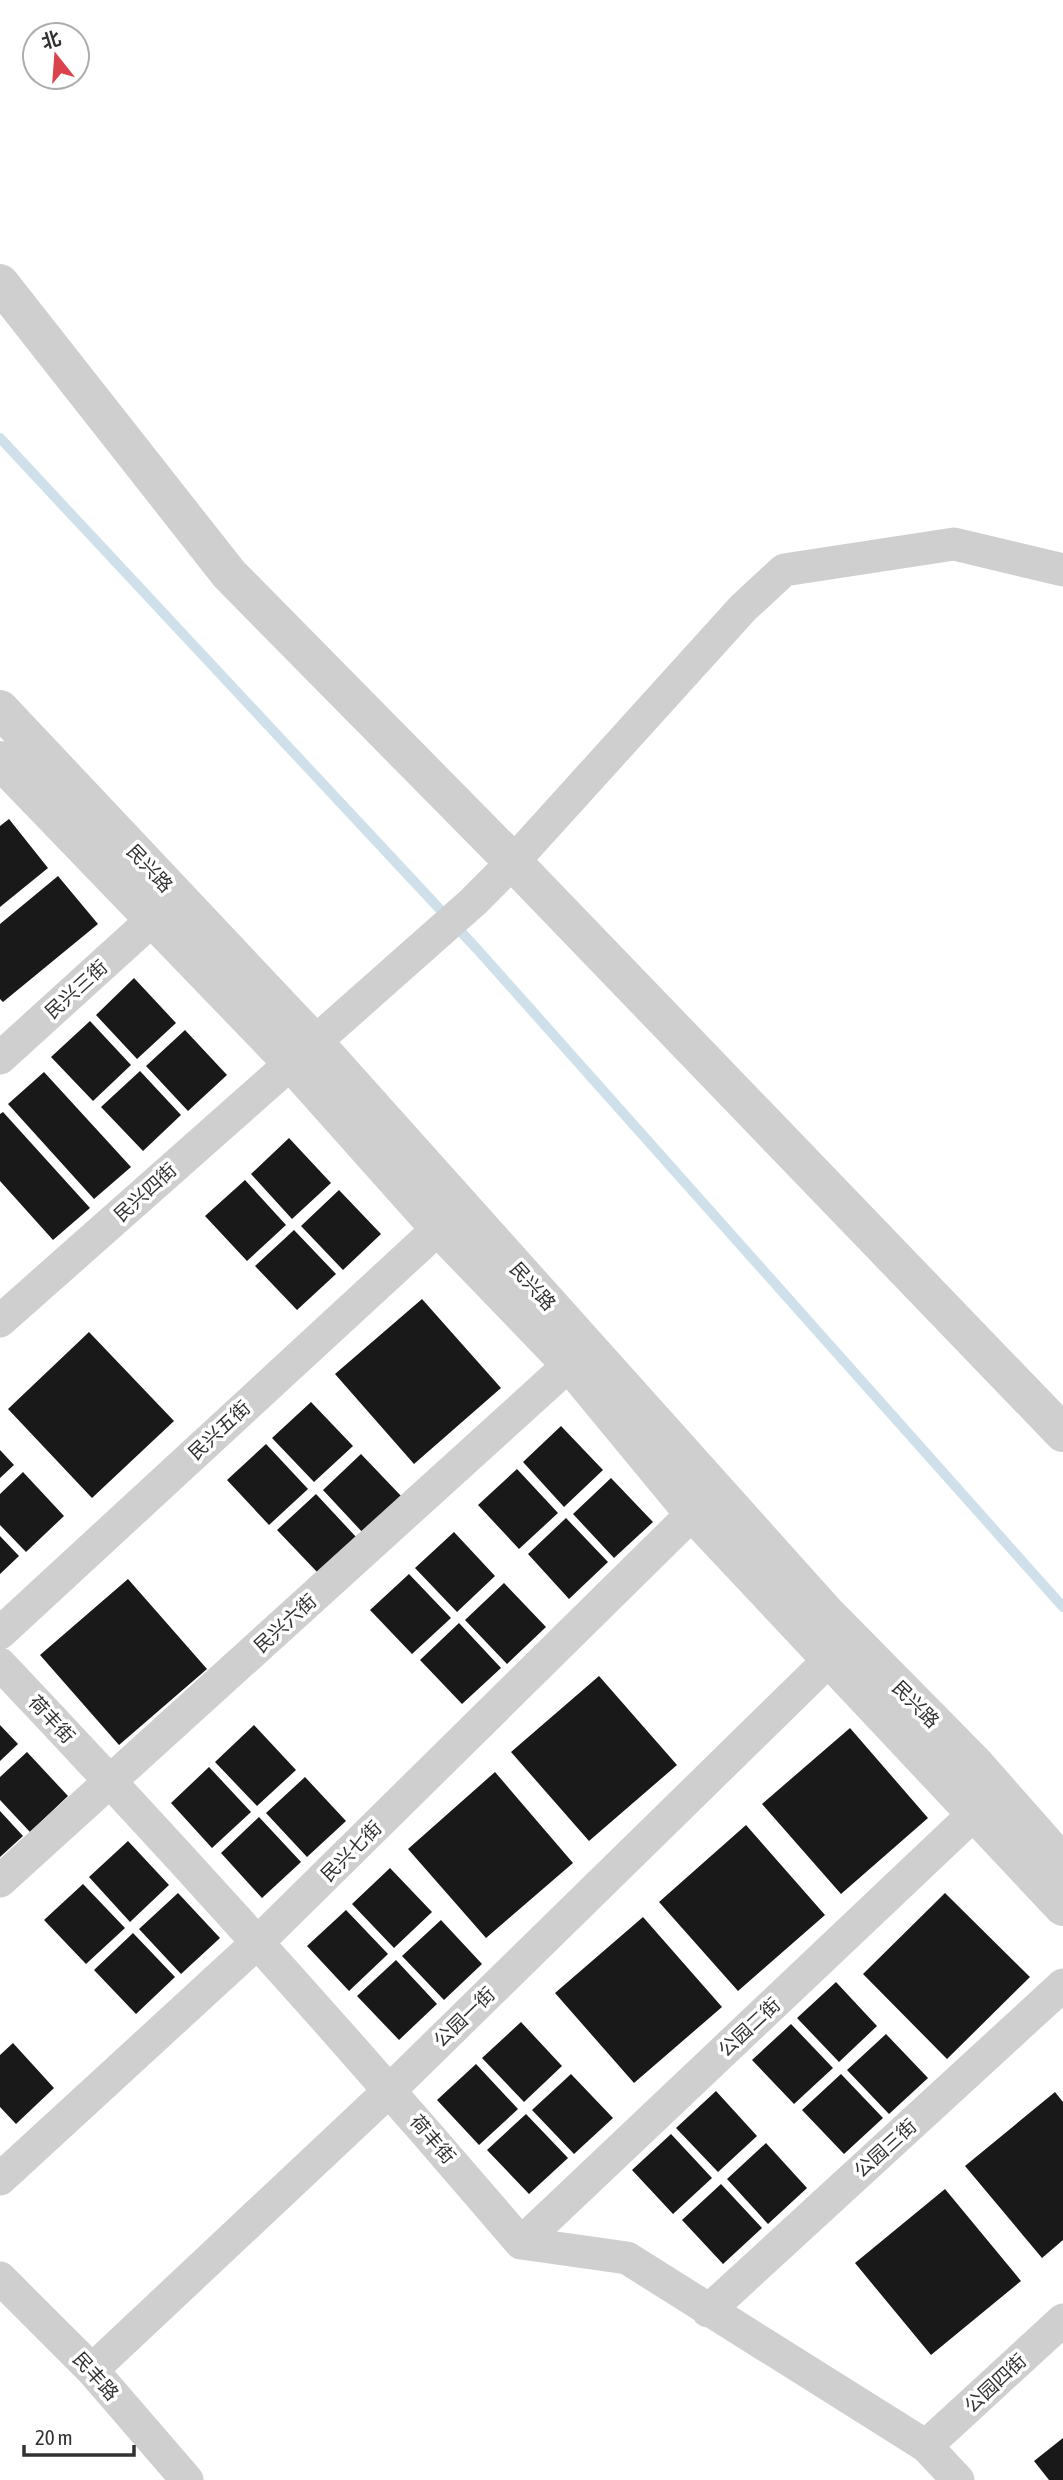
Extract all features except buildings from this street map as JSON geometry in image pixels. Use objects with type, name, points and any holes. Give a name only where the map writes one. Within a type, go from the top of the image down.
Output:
[{"type":"street","points":[[0,283],[229,574],[513,862],[1063,1433]]},
{"type":"street","name":"民兴四街","points":[[0,1321],[473,902],[513,862],[743,608],[784,570],[954,544],[1063,570]]},
{"type":"street","name":"民兴路","points":[[0,709],[302,1052],[824,1611],[974,1763],[1063,1864]]},
{"type":"street","name":"民兴路","points":[[4,772],[152,920],[302,1052],[439,1228],[570,1364],[693,1513],[1063,1907]]},
{"type":"street","name":"民兴三街","points":[[0,1058],[152,920]]},
{"type":"street","name":"民兴五街","points":[[0,1633],[439,1228]]},
{"type":"street","name":"民兴六街","points":[[0,1881],[570,1364]]},
{"type":"street","name":"民兴七街","points":[[0,2179],[258,1942],[693,1513]]},
{"type":"street","name":"公园一街","points":[[92,2370],[390,2090],[830,1659]]},
{"type":"street","name":"荷丰街","points":[[0,1664],[258,1942],[522,2243]]},
{"type":"street","name":"公园二街","points":[[522,2243],[976,1812]]},
{"type":"street","name":"公园三街","points":[[708,2311],[1063,1985]]},
{"type":"street","points":[[522,2243],[627,2258],[926,2446],[958,2480]]},
{"type":"street","name":"民丰路","points":[[0,2278],[92,2370],[187,2480]]},
{"type":"street","name":"公园四街","points":[[926,2446],[1063,2320]]},
{"type":"waterway","points":[[0,438],[477,949],[1063,1607]]}]
